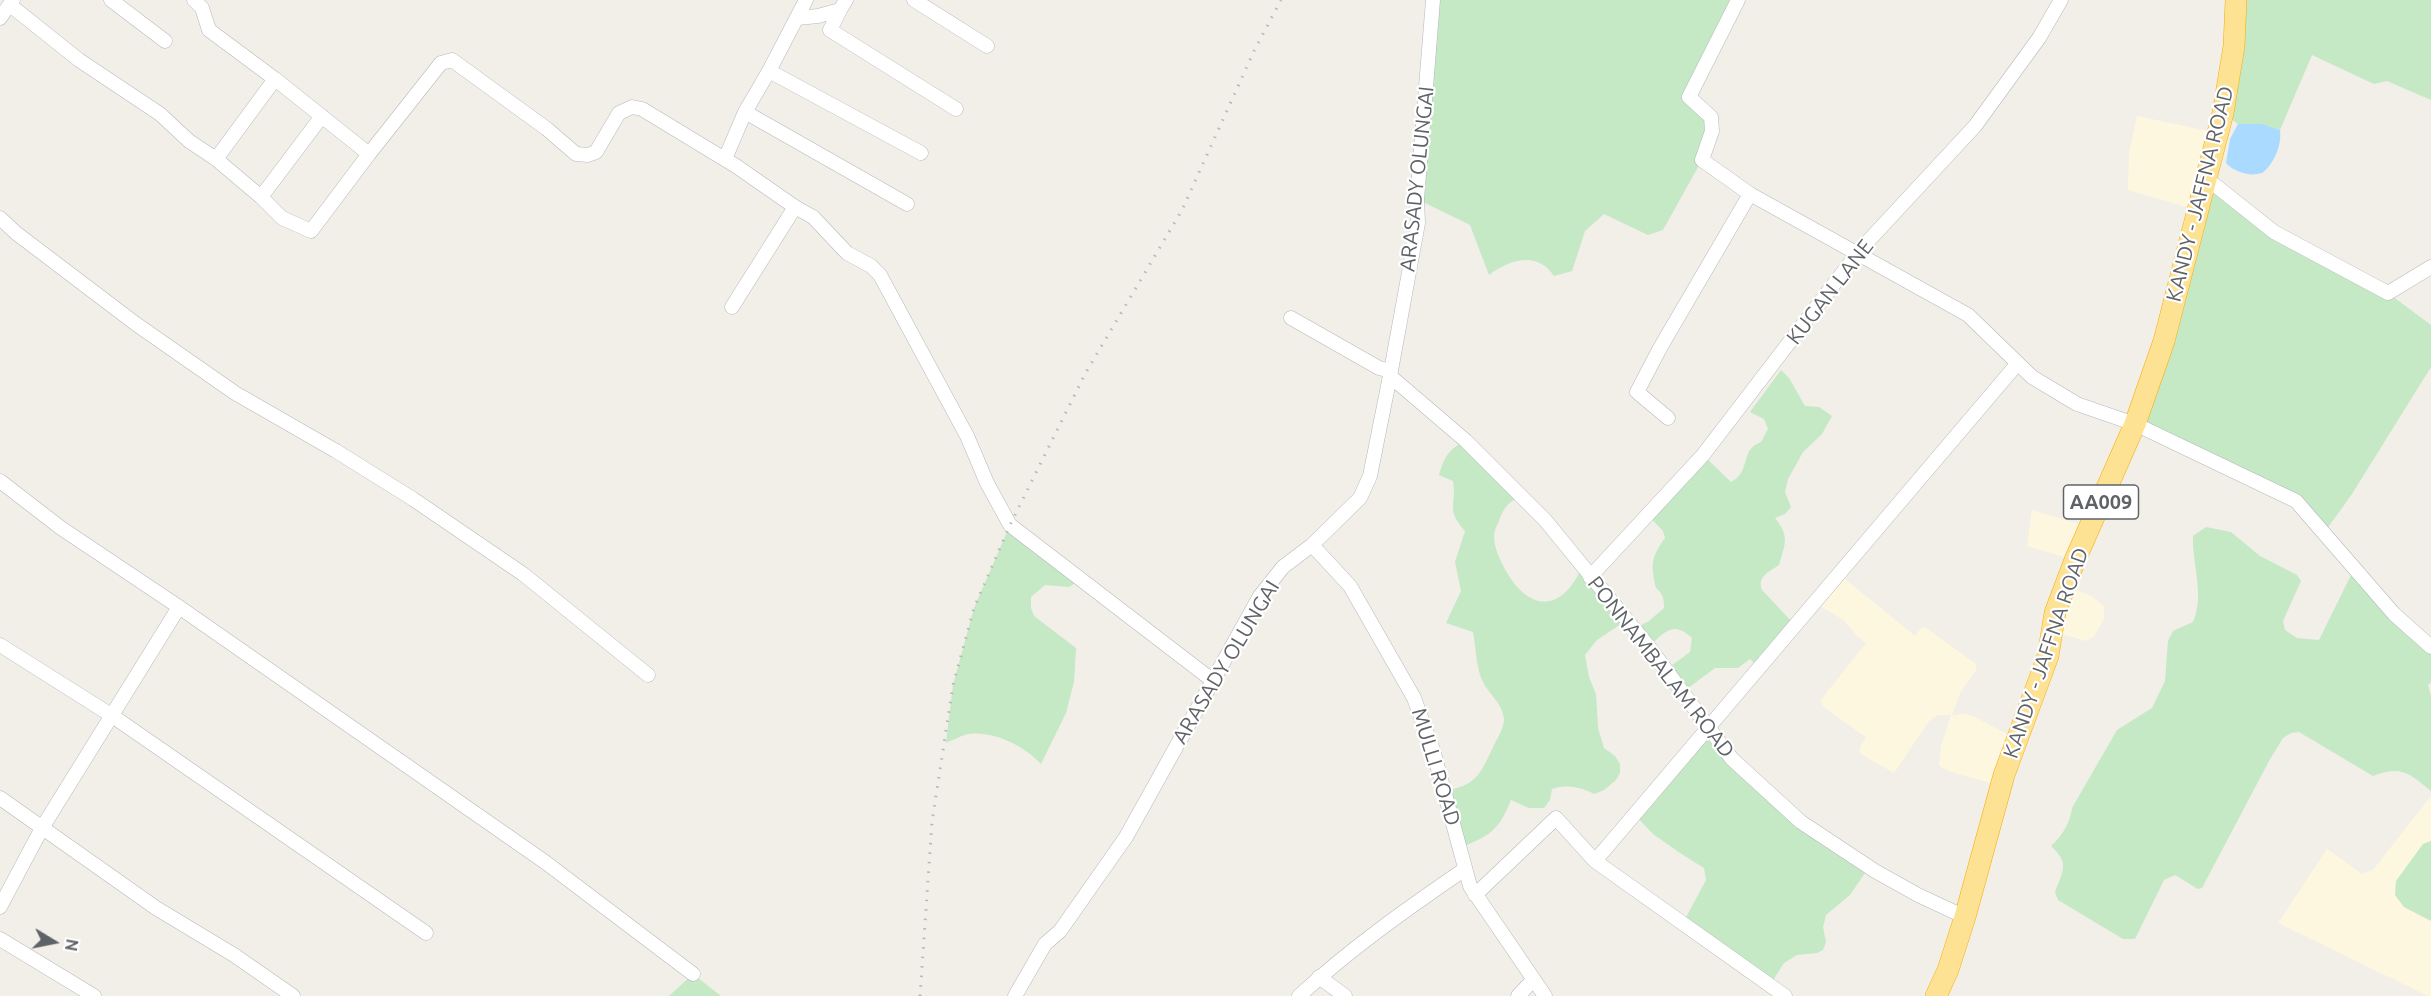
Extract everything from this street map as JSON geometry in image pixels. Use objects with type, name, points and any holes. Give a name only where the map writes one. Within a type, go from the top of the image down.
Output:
[{"type":"highway","name":"KANDY - JAFFNA ROAD","points":[[1936,996],[1948,970],[1965,917],[2004,775],[2048,656],[2055,613],[2075,560],[2135,424],[2164,341],[2223,113],[2234,46],[2236,0]]},
{"type":"street","points":[[111,0],[165,41]]},
{"type":"street","points":[[194,0],[202,8],[209,30],[369,154]]},
{"type":"street","points":[[725,159],[745,112],[806,0]]},
{"type":"street","points":[[914,0],[987,46]]},
{"type":"street","name":"ARASADY OLUNGAI","points":[[1015,996],[1045,944],[1060,931],[1126,837],[1260,596],[1283,567],[1312,545],[1360,498],[1370,476],[1418,223],[1417,199],[1433,0]]},
{"type":"street","points":[[1738,0],[1689,97],[1711,117],[1712,131],[1702,160],[1750,194],[1968,315],[2032,376],[2077,404],[2135,424],[2296,501],[2394,614],[2431,647]]},
{"type":"street","name":"KUGAN LANE","points":[[1590,577],[1703,455],[1857,254],[1975,126],[2039,38],[2061,0]]},
{"type":"street","points":[[0,18],[11,2],[79,60],[149,106],[189,141],[216,159],[282,218],[311,231],[441,63],[452,60],[547,129],[576,154],[588,155],[596,152],[620,113],[632,107],[642,109],[725,159],[813,217],[847,254],[871,266],[880,275],[967,436],[987,483],[1010,525],[1212,680]]},
{"type":"street","points":[[797,18],[819,16],[843,5]]},
{"type":"street","points":[[843,5],[830,30],[956,109]]},
{"type":"street","points":[[769,71],[921,153]]},
{"type":"street","points":[[216,159],[274,79]]},
{"type":"street","points":[[745,112],[907,204]]},
{"type":"street","points":[[261,197],[322,116]]},
{"type":"street","points":[[2206,178],[2274,232],[2388,293],[2431,267]]},
{"type":"street","points":[[1668,418],[1637,392],[1660,348],[1750,194]]},
{"type":"street","points":[[732,307],[795,207]]},
{"type":"street","points":[[0,218],[16,233],[136,324],[236,393],[413,499],[523,574],[648,675]]},
{"type":"street","name":"PONNAMBALAM ROAD","points":[[1291,318],[1391,374],[1466,441],[1545,520],[1648,645],[1732,759],[1801,822],[1892,881],[1965,917]]},
{"type":"street","points":[[1595,861],[2018,363]]},
{"type":"street","points":[[0,481],[61,528],[179,606],[545,862],[693,974]]},
{"type":"street","name":"MULLI ROAD","points":[[1312,545],[1350,586],[1414,698],[1433,750],[1465,869],[1475,895],[1545,996]]},
{"type":"street","points":[[0,907],[42,828],[179,606]]},
{"type":"street","points":[[0,645],[111,715],[426,933]]},
{"type":"street","points":[[0,798],[156,908],[234,955],[293,996]]},
{"type":"street","points":[[1475,895],[1556,818],[1595,861],[1785,996]]},
{"type":"street","points":[[1299,996],[1319,977],[1416,903],[1465,869]]},
{"type":"street","points":[[0,939],[94,996]]},
{"type":"street","points":[[1319,977],[1345,996]]},
{"type":"street","points":[[1518,996],[1533,980]]},
{"type":"shaded area","points":[[2137,116],[2218,133],[2197,210],[2128,190],[2129,154]]},
{"type":"shaded area","points":[[2032,510],[2090,527],[2075,560],[2027,546]]},
{"type":"shaded area","points":[[1839,574],[1915,636],[1922,627],[1925,627],[1976,664],[1976,670],[1960,693],[1952,715],[1966,714],[1975,717],[2018,740],[2001,786],[1939,766],[1941,746],[1951,715],[1938,715],[1929,721],[1894,773],[1861,754],[1859,750],[1866,737],[1822,706],[1821,700],[1866,643],[1844,620],[1813,602]]},
{"type":"shaded area","points":[[2069,587],[2091,596],[2104,606],[2104,619],[2094,636],[2086,641],[2052,631]]},
{"type":"shaded area","points":[[2431,796],[2431,841],[2423,844],[2396,881],[2395,895],[2404,907],[2431,921],[2431,996],[2428,996],[2278,923],[2327,849],[2362,874],[2373,870]]},
{"type":"green space","points":[[1433,0],[1738,0],[1689,96],[1711,117],[1702,160],[1663,230],[1648,235],[1604,214],[1585,231],[1572,271],[1554,276],[1539,263],[1522,260],[1505,265],[1489,275],[1470,225],[1417,199]]},
{"type":"green space","points":[[2236,0],[2431,0],[2431,100],[2387,81],[2374,84],[2312,55],[2280,130],[2262,124],[2238,124],[2223,113]]},
{"type":"green space","points":[[2206,178],[2274,232],[2388,293],[2431,325],[2431,367],[2352,494],[2324,533],[2311,515],[2135,424]]},
{"type":"green space","points":[[1781,370],[1789,378],[1805,406],[1819,407],[1832,416],[1822,434],[1803,452],[1788,479],[1785,492],[1791,507],[1785,514],[1775,518],[1783,530],[1785,540],[1783,551],[1779,565],[1765,575],[1761,581],[1762,590],[1795,625],[1760,669],[1750,659],[1738,668],[1715,668],[1684,691],[1667,669],[1690,652],[1692,638],[1679,630],[1669,630],[1649,647],[1634,629],[1649,621],[1664,608],[1663,596],[1656,588],[1653,562],[1665,538],[1663,531],[1648,515],[1703,455],[1731,482],[1737,477],[1744,467],[1750,450],[1761,442],[1768,429],[1764,419],[1750,412]]},
{"type":"green space","points":[[1466,441],[1522,497],[1506,507],[1494,536],[1500,558],[1515,585],[1535,600],[1546,602],[1565,593],[1582,567],[1627,620],[1597,640],[1585,655],[1589,677],[1596,694],[1598,728],[1604,748],[1615,756],[1620,764],[1620,773],[1616,780],[1604,790],[1594,794],[1574,787],[1552,789],[1550,800],[1544,808],[1529,808],[1511,800],[1502,819],[1492,831],[1479,840],[1460,848],[1443,791],[1463,786],[1476,777],[1503,726],[1504,719],[1501,709],[1481,677],[1473,632],[1446,623],[1461,591],[1455,562],[1465,531],[1453,512],[1453,481],[1439,475],[1448,454]]},
{"type":"green space","points":[[1010,525],[1075,583],[1069,587],[1045,585],[1031,597],[1034,616],[1076,648],[1074,682],[1066,713],[1041,764],[1026,751],[988,734],[968,734],[946,743],[953,685],[974,608]]},
{"type":"green space","points":[[2206,527],[2231,532],[2260,556],[2297,575],[2301,581],[2283,621],[2285,630],[2297,638],[2319,640],[2354,569],[2431,647],[2431,682],[2428,685],[2431,696],[2431,791],[2410,775],[2398,771],[2373,776],[2299,732],[2291,733],[2283,738],[2269,761],[2202,888],[2198,889],[2175,875],[2164,880],[2135,939],[2123,939],[2058,900],[2055,892],[2063,863],[2051,846],[2065,828],[2072,808],[2117,730],[2152,708],[2165,681],[2168,641],[2173,631],[2193,622],[2196,612],[2198,591],[2193,536]]},
{"type":"green space","points":[[1710,728],[1801,822],[1869,867],[1850,895],[1826,915],[1823,927],[1826,942],[1823,950],[1817,953],[1797,955],[1784,963],[1770,985],[1683,923],[1706,880],[1704,868],[1653,834],[1635,815]]},
{"type":"green space","points":[[2431,841],[2431,921],[2404,907],[2395,895],[2396,881],[2423,844]]},
{"type":"green space","points":[[693,974],[721,996],[669,996]]},
{"type":"water","points":[[2238,124],[2262,124],[2280,130],[2280,142],[2276,154],[2262,173],[2242,173],[2226,163],[2230,139]]},
{"type":"railway","points":[[920,996],[932,822],[953,685],[974,608],[1010,525],[1085,374],[1182,210],[1254,51],[1281,0]]}]
